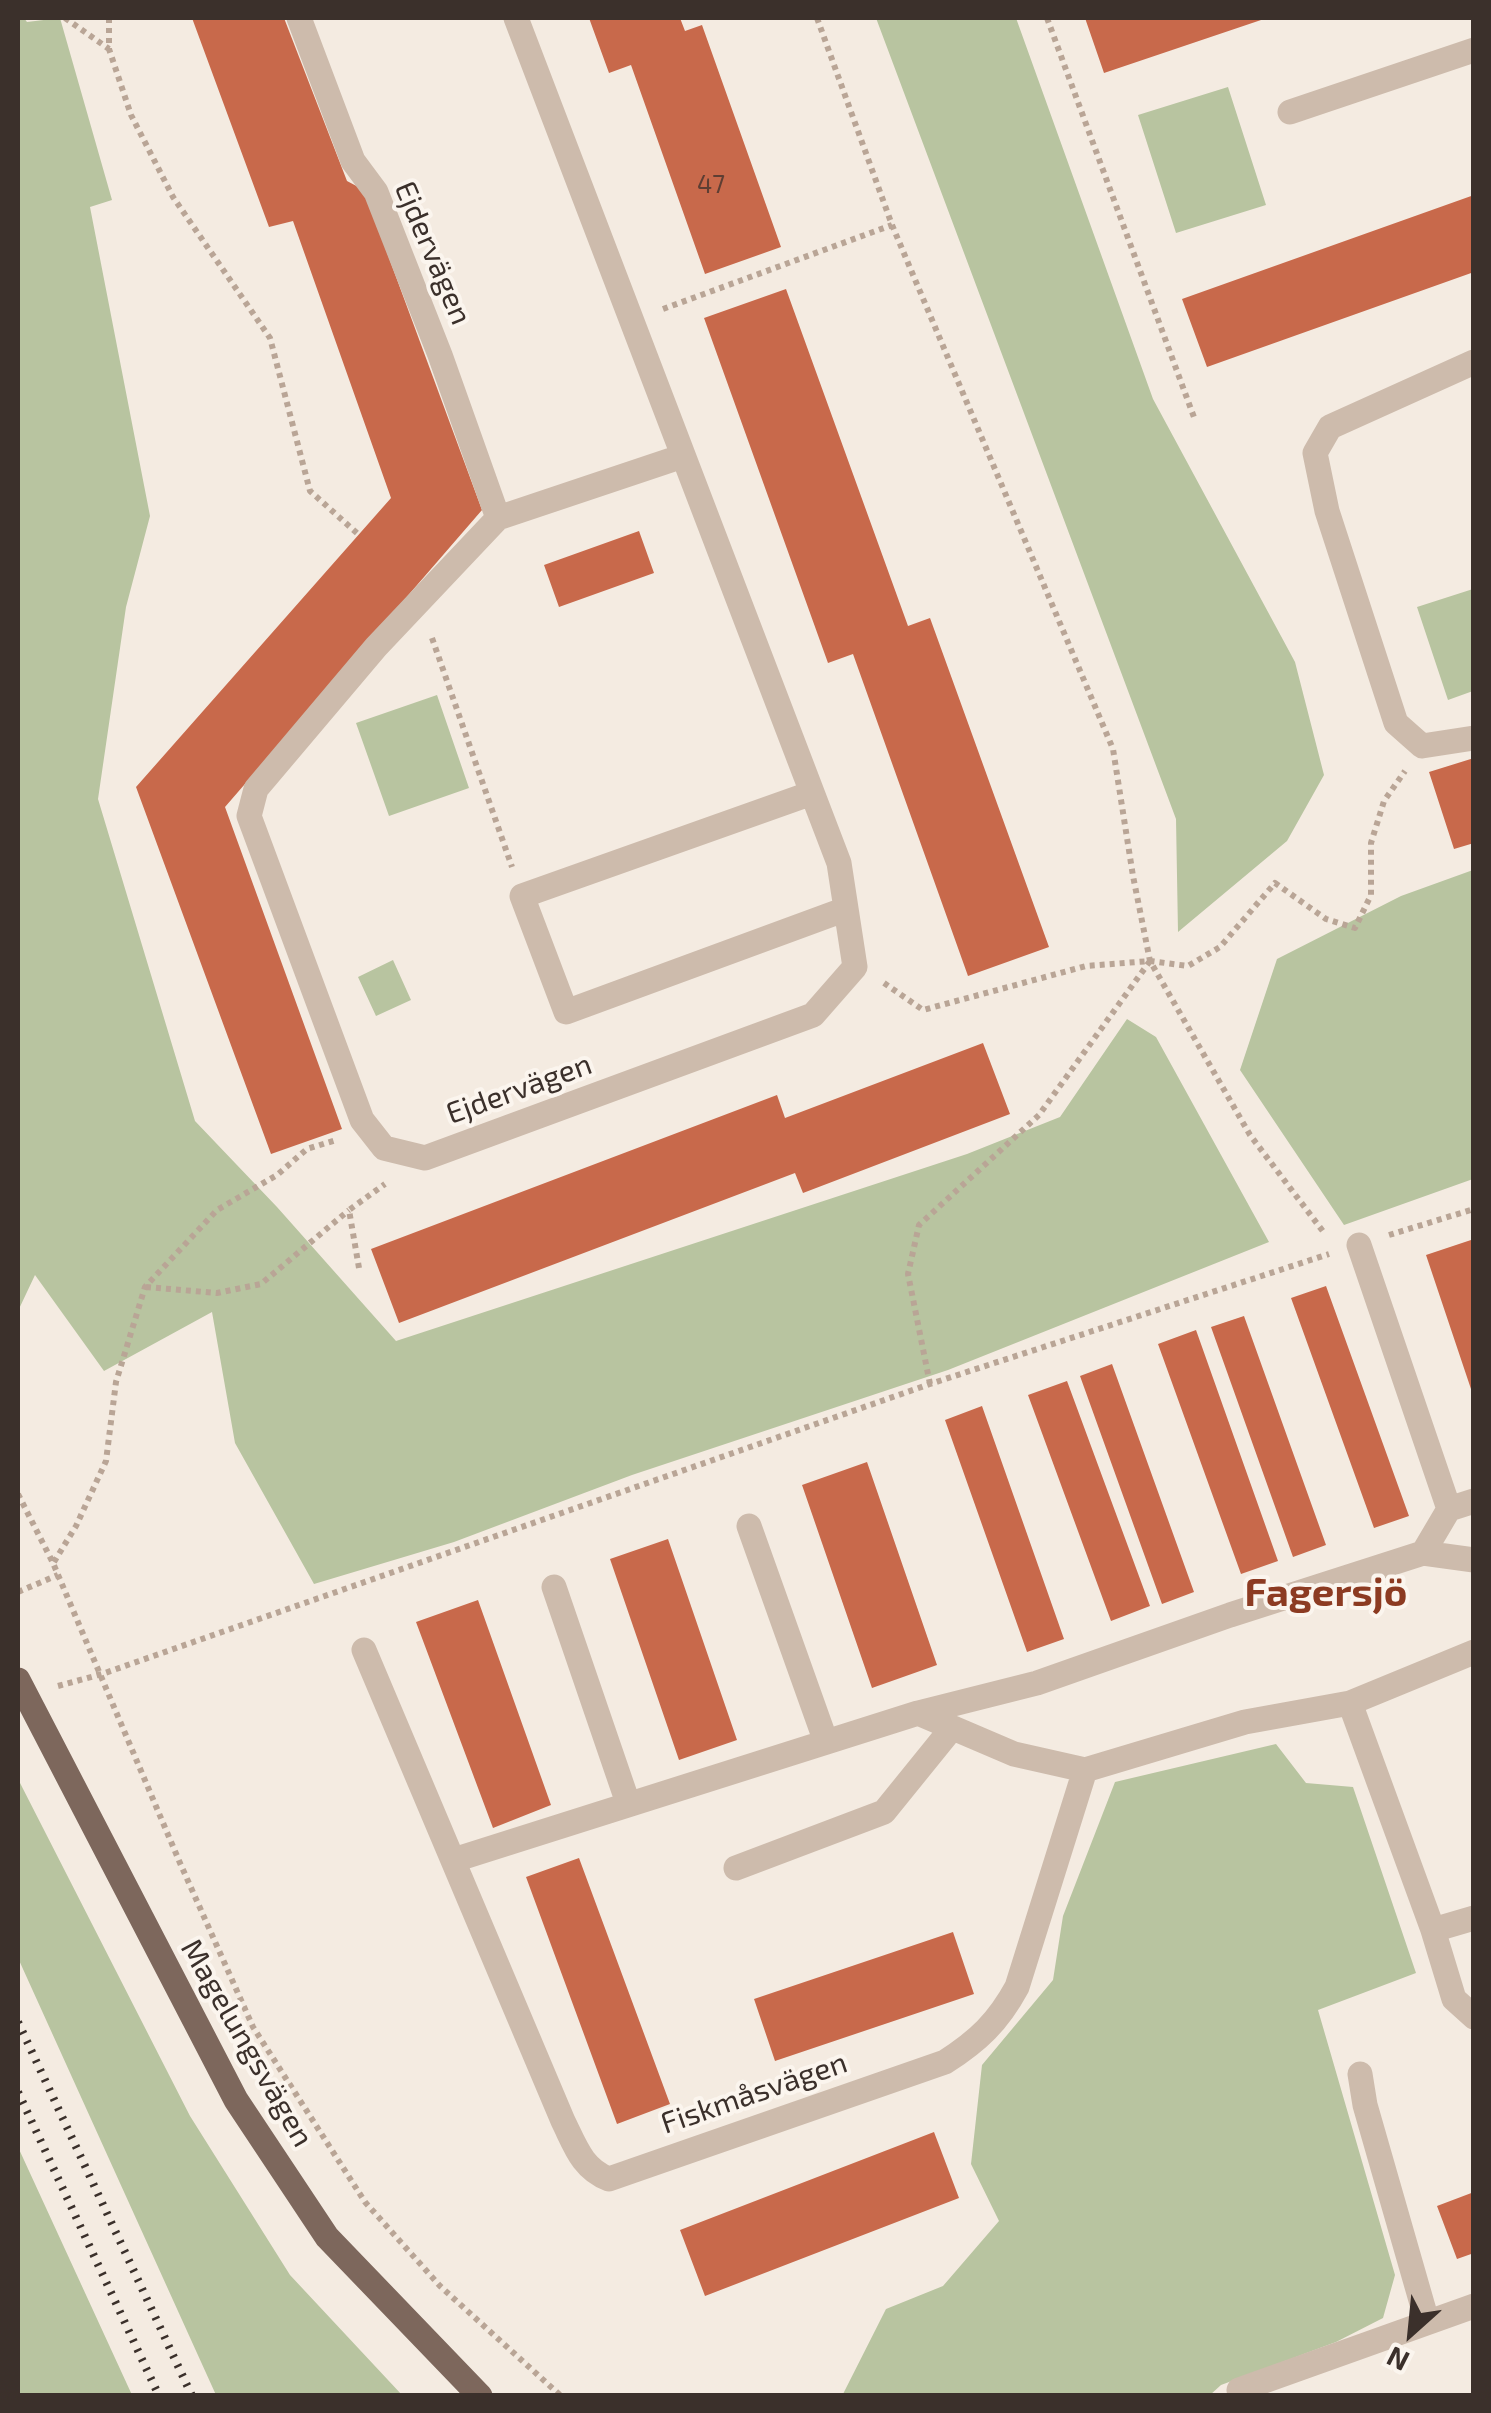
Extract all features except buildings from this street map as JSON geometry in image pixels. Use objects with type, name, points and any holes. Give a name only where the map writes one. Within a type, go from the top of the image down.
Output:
[{"type":"main road","name":"Magelungsvägen","points":[[20,1691],[236,2100],[328,2237],[480,2396]]},
{"type":"street","name":"Ejdervägen","points":[[299,18],[353,161],[376,192],[498,518]]},
{"type":"street","points":[[516,18],[839,863],[854,967]]},
{"type":"street","points":[[1290,112],[1474,50]]},
{"type":"street","points":[[1474,362],[1330,427],[1314,453],[1326,510],[1396,723],[1422,746],[1474,738]]},
{"type":"street","points":[[377,1139],[362,1120],[249,816],[256,789],[420,600],[498,518],[683,456]]},
{"type":"street","points":[[812,793],[522,896],[566,1012],[846,909]]},
{"type":"street","name":"Ejdervägen","points":[[377,1139],[425,1158],[813,1015],[854,967]]},
{"type":"street","points":[[1348,1248],[1448,1509]]},
{"type":"street","points":[[1423,1553],[1448,1509],[1474,1501]]},
{"type":"street","points":[[749,1526],[826,1742]]},
{"type":"street","points":[[454,1860],[918,1713],[1037,1683],[1423,1553],[1474,1560]]},
{"type":"street","points":[[554,1588],[628,1803]]},
{"type":"street","name":"Fiskmåsvägen","points":[[364,1650],[563,2121],[583,2161],[595,2174],[609,2180],[946,2062],[978,2042],[1001,2016],[1017,1988],[1085,1770]]},
{"type":"street","points":[[918,1713],[1014,1754],[1085,1770],[1245,1722],[1350,1704],[1474,1652]]},
{"type":"street","points":[[1350,1704],[1433,1930],[1454,1999],[1474,2017]]},
{"type":"street","points":[[736,1868],[884,1812],[952,1728]]},
{"type":"street","points":[[1433,1930],[1474,1918]]},
{"type":"street","points":[[1360,2074],[1365,2105],[1428,2321]]},
{"type":"street","points":[[1239,2390],[1474,2306]]},
{"type":"path","points":[[65,18],[109,48]]},
{"type":"path","points":[[109,18],[109,48],[131,115],[173,197],[270,338],[310,491],[359,535]]},
{"type":"path","points":[[816,18],[892,224],[1113,749],[1150,961],[1250,1136],[1348,1248]]},
{"type":"path","points":[[1047,18],[1195,420]]},
{"type":"path","points":[[632,321],[892,224]]},
{"type":"path","points":[[420,600],[453,705],[522,896]]},
{"type":"path","points":[[854,967],[923,1010],[1086,966],[1150,961],[1188,966],[1220,947],[1275,883],[1326,918],[1355,928],[1371,895],[1370,843],[1384,801],[1422,746]]},
{"type":"path","points":[[930,1384],[908,1274],[919,1225],[1039,1115],[1150,961]]},
{"type":"path","points":[[53,1563],[76,1526],[106,1461],[116,1382],[145,1286],[218,1210],[277,1175],[308,1149],[377,1139],[391,1179],[262,1284],[216,1293],[145,1286]]},
{"type":"path","points":[[102,1674],[930,1384],[1474,1209]]},
{"type":"path","points":[[350,1210],[359,1268]]},
{"type":"path","points":[[18,1494],[102,1674],[180,1864],[253,2027],[365,2202],[440,2286],[561,2396]]},
{"type":"path","points":[[18,1592],[58,1576]]},
{"type":"green space","points":[[18,18],[27,22],[60,18],[112,200],[90,207],[150,516],[126,607],[98,799],[195,1121],[396,1341],[967,1154],[1060,1117],[1127,1019],[1156,1037],[1269,1242],[948,1370],[632,1475],[454,1542],[314,1584],[235,1443],[212,1312],[104,1371],[35,1275],[18,1311]]},
{"type":"green space","points":[[876,18],[1016,18],[1153,399],[1295,662],[1324,775],[1287,841],[1178,932],[1176,819]]},
{"type":"green space","points":[[1228,87],[1266,205],[1176,233],[1138,115]]},
{"type":"green space","points":[[1473,589],[1473,691],[1448,700],[1417,607]]},
{"type":"green space","points":[[437,695],[469,788],[389,816],[356,723]]},
{"type":"green space","points":[[1473,870],[1473,1179],[1344,1225],[1240,1070],[1277,959],[1401,896]]},
{"type":"green space","points":[[393,960],[411,1000],[376,1016],[358,977]]},
{"type":"green space","points":[[1276,1744],[1306,1783],[1353,1787],[1416,1973],[1318,2010],[1395,2275],[1383,2318],[1336,2342],[1221,2385],[1210,2395],[842,2396],[886,2309],[943,2286],[999,2221],[971,2164],[982,2065],[1053,1980],[1063,1916],[1115,1782]]},
{"type":"green space","points":[[18,1779],[190,2116],[290,2275],[402,2395],[216,2395],[18,1958]]},
{"type":"green space","points":[[18,2147],[132,2395],[18,2395]]},
{"type":"railway","points":[[18,2022],[192,2396]]},
{"type":"railway","points":[[18,2092],[159,2396]]},
{"type":"district","name":"Fagersjö","points":[[1326,1593]]}]
